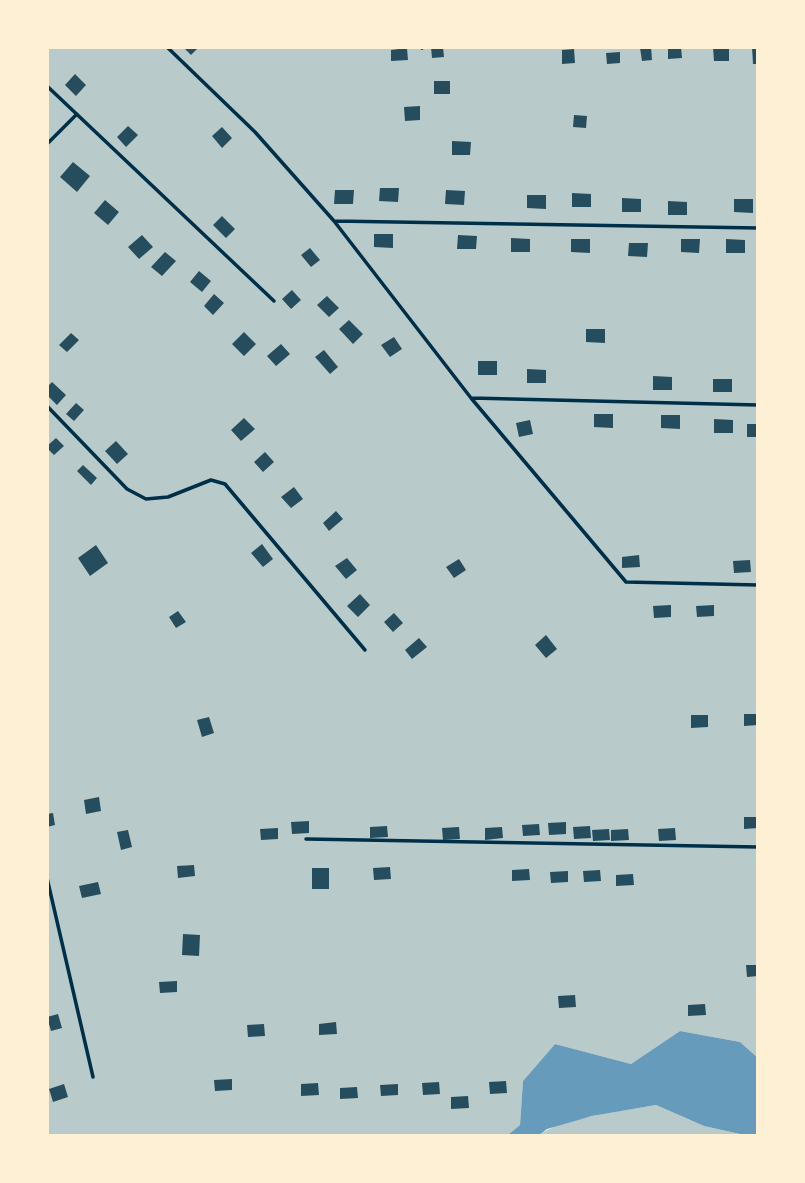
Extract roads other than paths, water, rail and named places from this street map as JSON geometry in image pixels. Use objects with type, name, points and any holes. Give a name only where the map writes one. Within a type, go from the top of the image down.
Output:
[{"type":"lane","points":[[167,47],[255,132],[334,221],[471,398],[626,582],[758,585]]},
{"type":"lane","points":[[47,86],[274,301]]},
{"type":"lane","points":[[47,144],[77,114]]},
{"type":"lane","points":[[334,221],[758,228]]},
{"type":"lane","points":[[471,398],[758,405]]},
{"type":"lane","points":[[47,406],[127,489],[146,499],[168,497],[211,480],[225,484],[365,650]]},
{"type":"lane","points":[[306,839],[758,847]]},
{"type":"lane","points":[[47,878],[93,1077]]},
{"type":"water","points":[[680,1031],[740,1042],[758,1058],[758,1136],[704,1126],[656,1105],[592,1116],[547,1129],[538,1136],[501,1136],[509,1134],[520,1125],[523,1081],[555,1044],[631,1064]]}]
